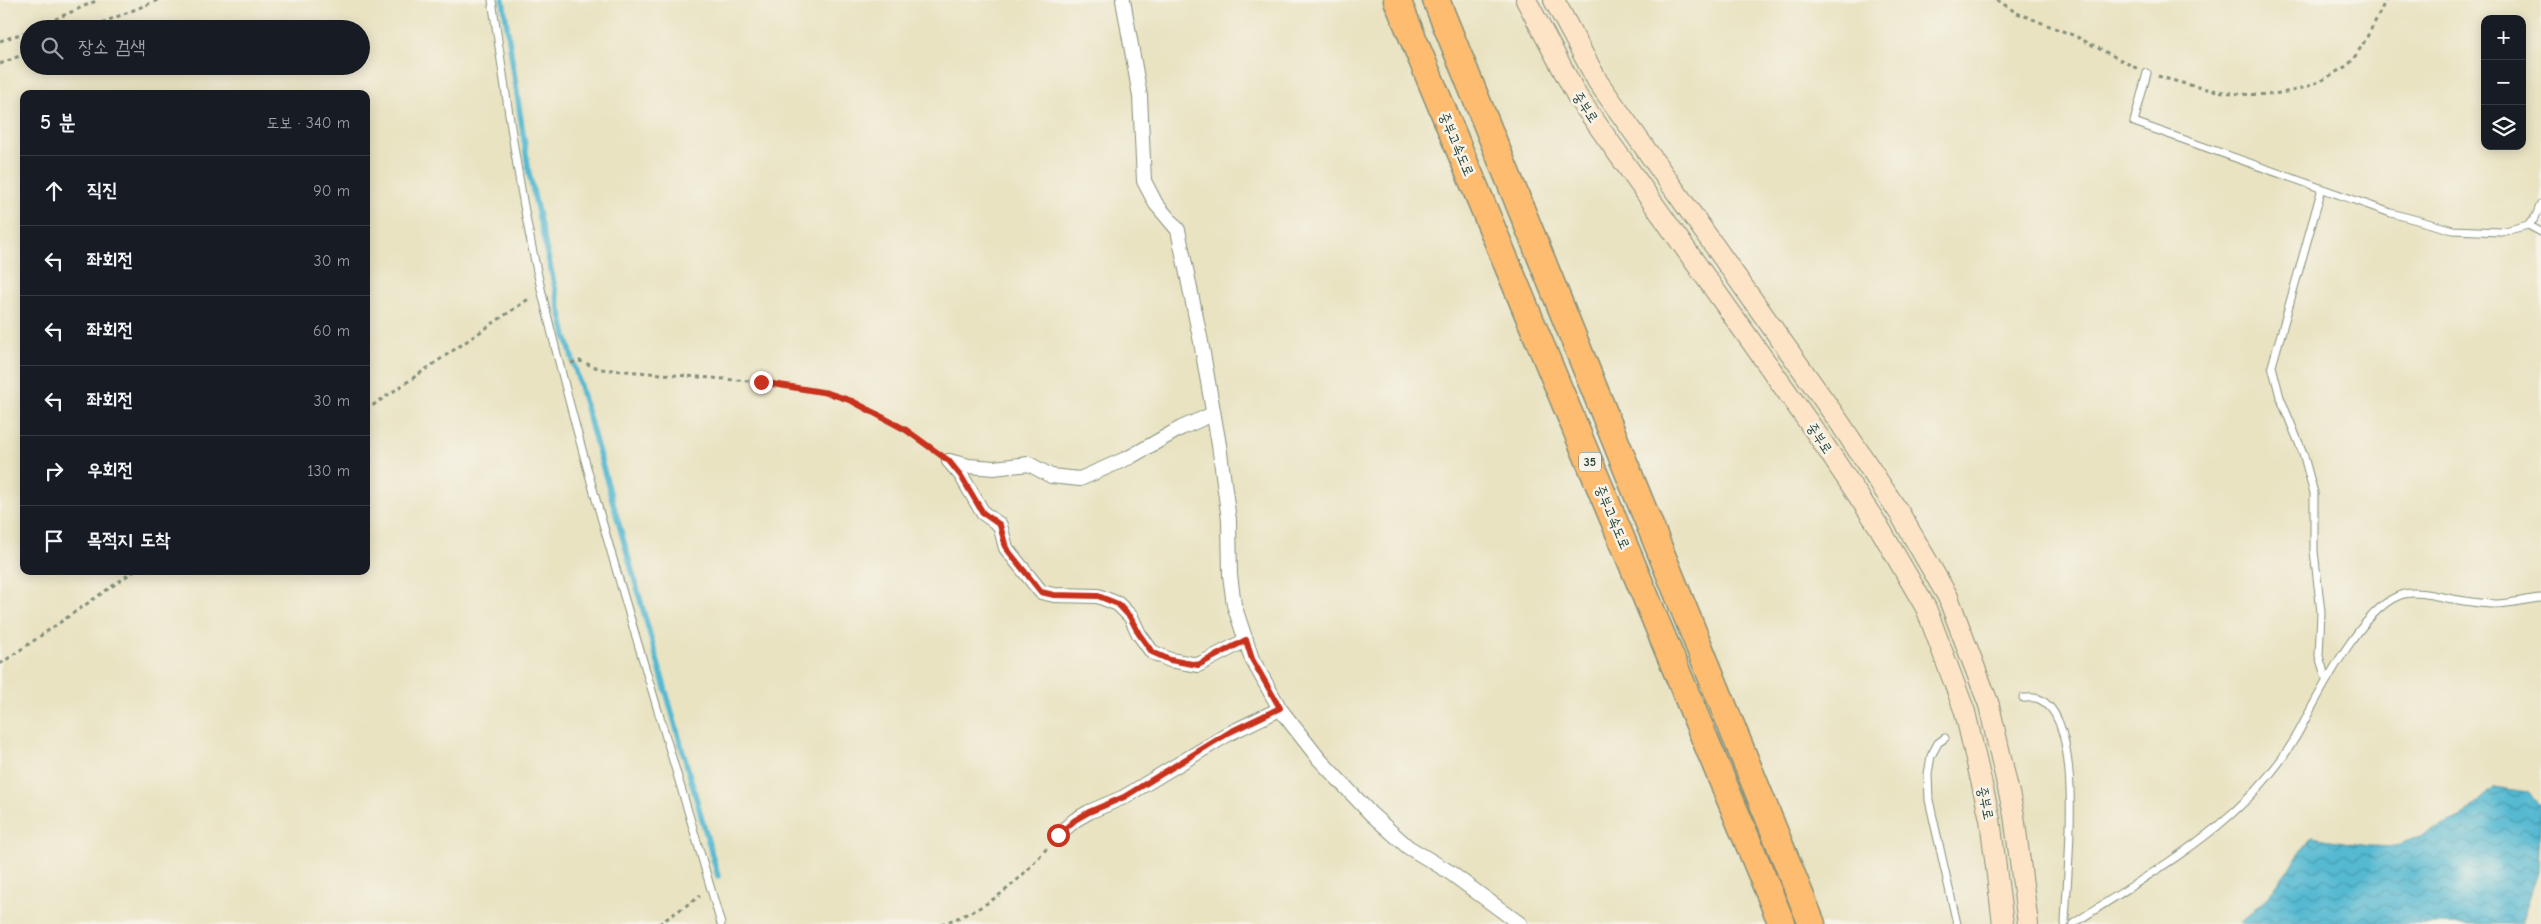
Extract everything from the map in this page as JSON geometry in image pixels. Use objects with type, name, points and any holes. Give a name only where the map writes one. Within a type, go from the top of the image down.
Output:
[{"type":"highway","name":"중부고속도로","points":[[1397,0],[1782,924]]},
{"type":"highway","name":"35","points":[[1436,0],[1812,924]]},
{"type":"highway","points":[[1453,0],[1504,168]]},
{"type":"main road","name":"중부로","points":[[1526,0],[1577,96],[1820,437],[1879,527],[1926,608],[1965,712],[1990,819],[2003,924]]},
{"type":"main road","name":"중부로","points":[[1554,0],[1598,82],[1840,422],[1900,514],[1948,597],[1991,714],[2014,815],[2028,924]]},
{"type":"street","points":[[1123,0],[1140,96],[1144,181],[1156,204],[1178,230],[1213,414],[1229,520],[1230,575],[1234,606],[1252,659],[1280,708],[1319,759],[1371,814],[1408,847],[1448,871],[1520,924]]},
{"type":"street","points":[[949,461],[969,466],[994,468],[1029,464],[1051,476],[1080,479],[1130,457],[1181,428],[1213,414]]},
{"type":"street","points":[[949,461],[961,476],[983,513],[1000,525],[1006,548],[1041,592],[1054,595],[1098,596],[1118,604],[1130,617],[1152,652],[1179,662],[1198,665],[1246,640]]},
{"type":"street","points":[[1058,835],[1075,820],[1124,797],[1230,732],[1280,708]]},
{"type":"lane","points":[[492,0],[523,199],[542,291],[612,551],[721,924]]},
{"type":"lane","points":[[2147,73],[2134,122],[2391,213],[2453,230],[2501,232],[2528,226],[2535,218],[2541,204]]},
{"type":"lane","points":[[2322,188],[2272,366],[2280,397],[2304,453],[2314,493],[2314,551],[2321,612],[2319,656],[2326,679]]},
{"type":"lane","points":[[2528,226],[2541,232]]},
{"type":"lane","points":[[2073,924],[2178,858],[2210,833],[2239,806],[2267,776],[2288,747],[2326,679],[2368,621],[2385,604],[2400,595],[2419,593],[2496,604],[2541,598]]},
{"type":"lane","points":[[2023,698],[2038,698],[2051,709],[2064,734],[2072,809],[2065,924]]},
{"type":"lane","points":[[1945,738],[1938,743],[1931,756],[1928,774],[1929,800],[1957,924]]},
{"type":"path","points":[[53,20],[98,0]]},
{"type":"path","points":[[109,20],[158,0]]},
{"type":"path","points":[[1997,0],[2017,13],[2075,36],[2147,73],[2208,89],[2244,94],[2270,95],[2299,91],[2320,82],[2348,64],[2362,45],[2386,0]]},
{"type":"path","points":[[0,41],[20,34]]},
{"type":"path","points":[[0,64],[20,56]]},
{"type":"path","points":[[370,407],[513,308],[542,291]]},
{"type":"path","points":[[580,361],[600,369],[761,382],[828,393],[871,409],[906,430],[949,461]]},
{"type":"path","points":[[0,664],[128,575]]},
{"type":"path","points":[[941,924],[959,918],[998,898],[1023,875],[1058,835]]},
{"type":"path","points":[[659,924],[710,888]]},
{"type":"water","points":[[2495,787],[2526,792],[2541,805],[2538,871],[2521,924],[2239,924],[2266,899],[2312,837],[2369,846],[2396,847],[2460,818]]},
{"type":"waterway","points":[[503,0],[529,173],[566,336],[718,876]]},
{"type":"route","points":[[761,382],[828,393],[871,409],[906,430],[949,461],[961,476],[983,513],[1000,525],[1006,548],[1029,580],[1041,592],[1054,595],[1078,594],[1098,596],[1118,604],[1130,617],[1152,652],[1170,660],[1198,665],[1246,640],[1252,659],[1280,708],[1230,732],[1124,797],[1075,820],[1058,835]]}]
